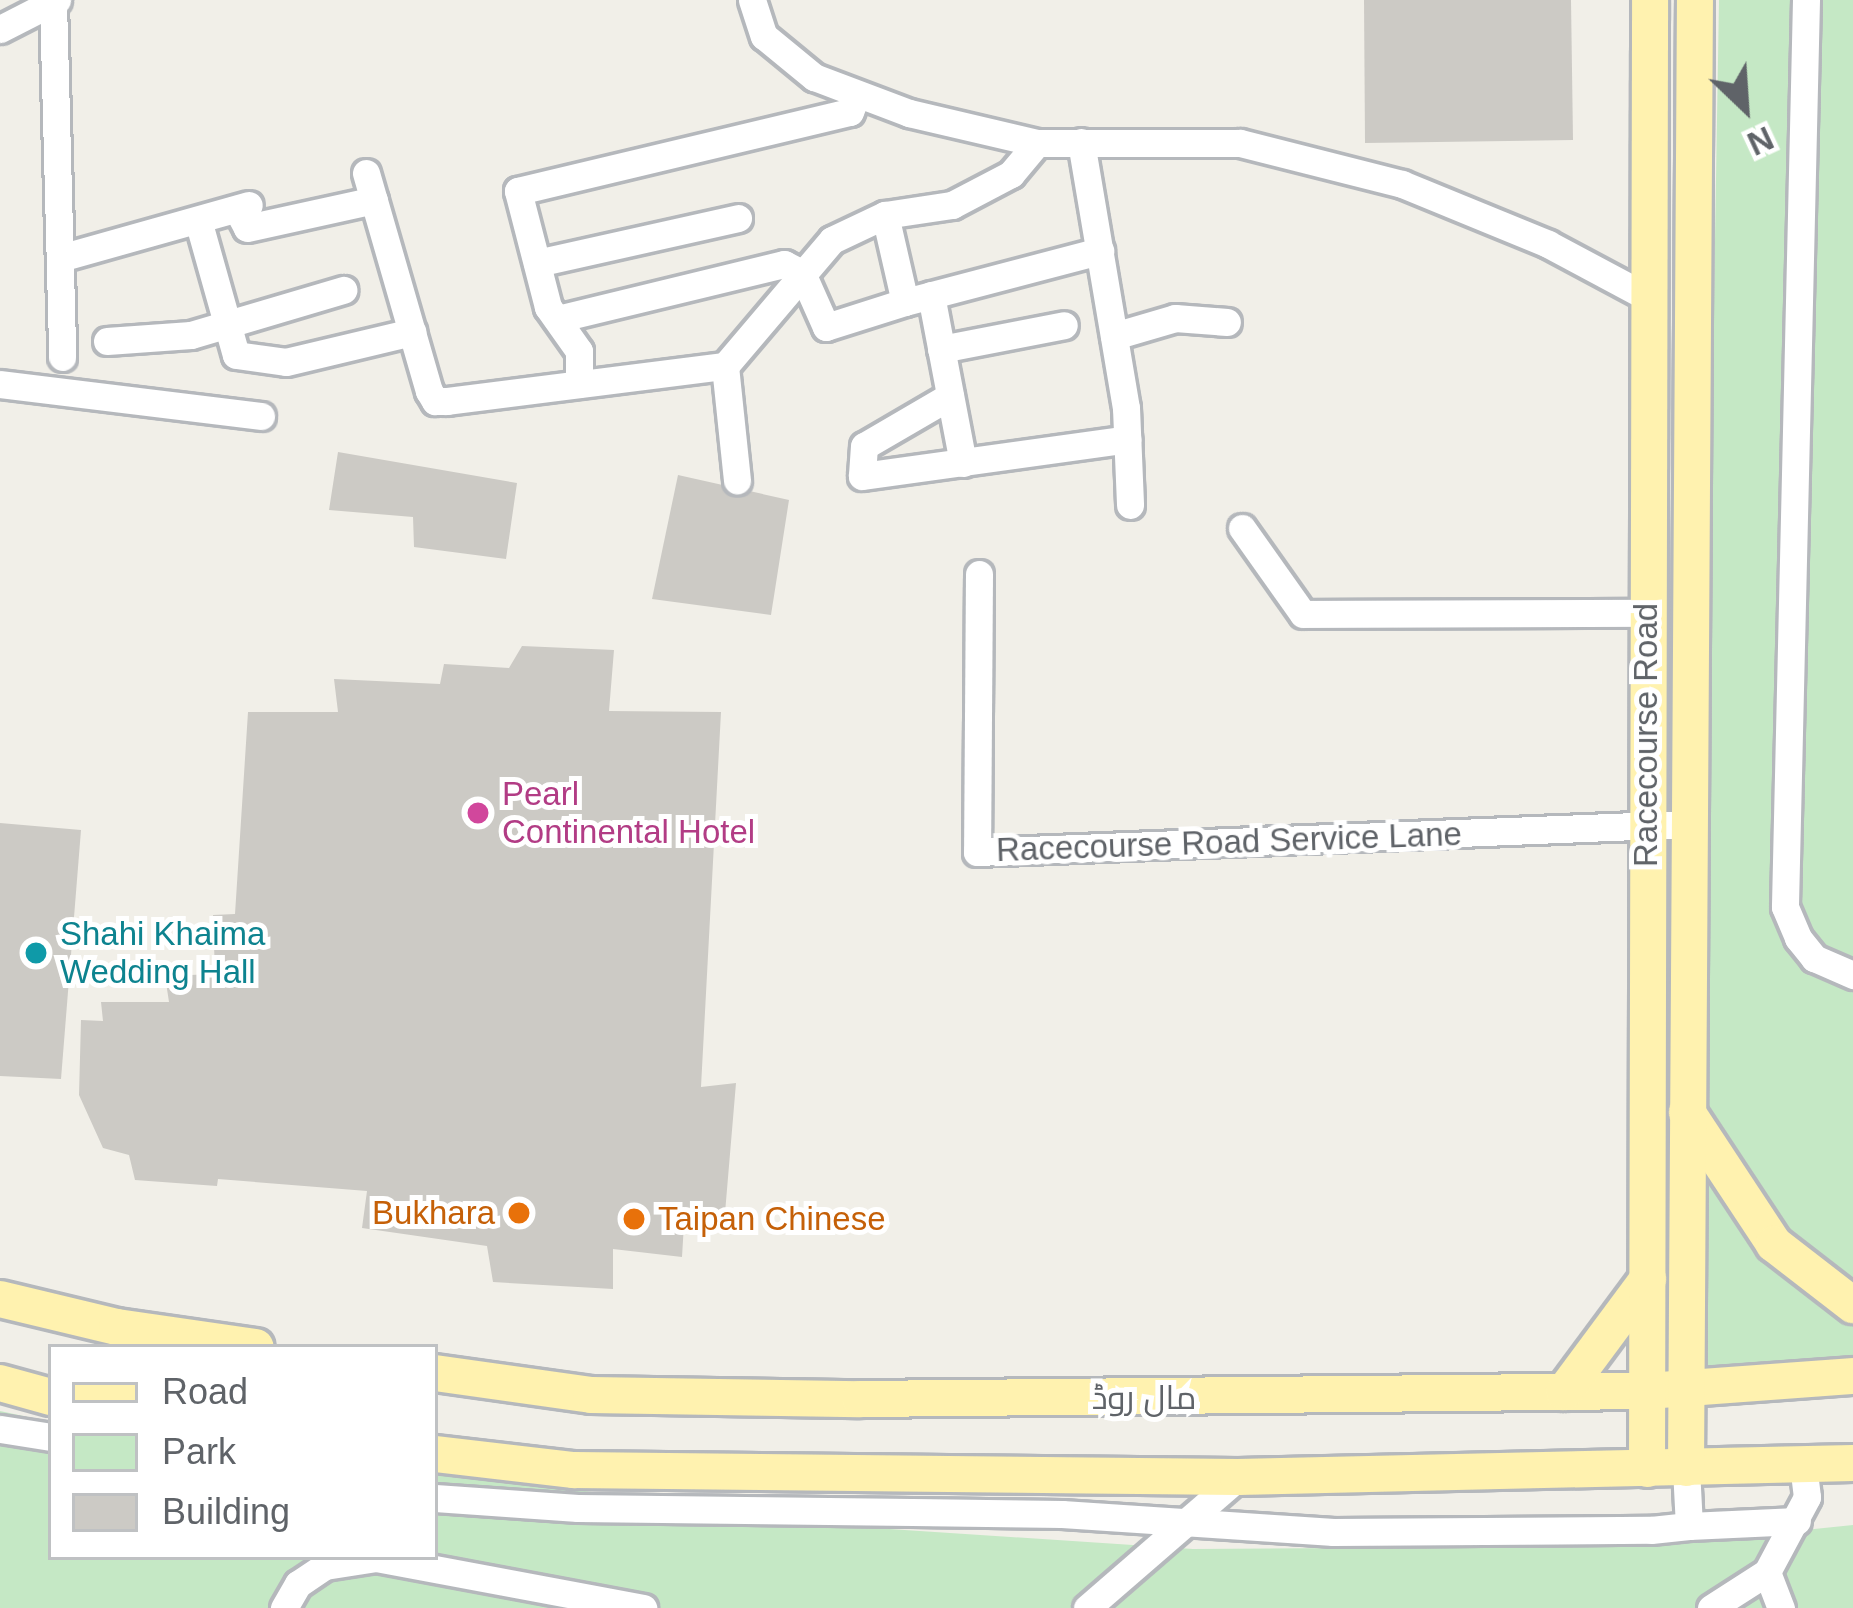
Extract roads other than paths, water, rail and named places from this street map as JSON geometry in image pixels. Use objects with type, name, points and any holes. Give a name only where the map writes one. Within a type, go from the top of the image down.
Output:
[{"type":"main road","name":"Racecourse Road","points":[[1650,0],[1645,825],[1648,1279],[1666,1389],[1686,1468]]},
{"type":"main road","name":"Racecourse Road","points":[[1647,1469],[1666,1389],[1685,1109],[1695,0]]},
{"type":"main road","points":[[1685,1109],[1774,1244],[1853,1305]]},
{"type":"main road","points":[[1564,1392],[1648,1279]]},
{"type":"main road","points":[[0,1299],[117,1327],[235,1344]]},
{"type":"main road","name":"مال روڈ","points":[[438,1372],[591,1395],[1145,1399],[1666,1389],[1853,1376]]},
{"type":"main road","points":[[0,1383],[48,1396]]},
{"type":"main road","points":[[438,1454],[573,1470],[1238,1477],[1853,1462]]},
{"type":"street","points":[[752,0],[764,36],[814,77],[908,113],[1037,143],[1226,140],[1402,184],[1548,244],[1651,298]]},
{"type":"street","points":[[1806,0],[1785,907],[1798,938],[1814,958],[1853,975]]},
{"type":"street","points":[[0,29],[55,1],[62,357]]},
{"type":"street","points":[[579,384],[579,351],[556,319],[519,196],[522,188],[853,111],[857,94]]},
{"type":"street","points":[[1081,142],[1114,335],[1130,506]]},
{"type":"street","points":[[366,172],[435,401],[725,366],[832,241],[885,214],[952,205],[1011,174],[1037,143]]},
{"type":"street","points":[[60,258],[243,207],[250,228],[374,200]]},
{"type":"street","points":[[885,214],[941,349],[963,463]]},
{"type":"street","points":[[537,263],[738,218]]},
{"type":"street","points":[[198,220],[236,355],[286,362],[412,332]]},
{"type":"street","points":[[556,319],[784,264],[802,273],[826,327],[1100,251]]},
{"type":"street","points":[[107,341],[190,335],[343,290]]},
{"type":"street","points":[[1114,335],[1174,318],[1227,322]]},
{"type":"street","points":[[941,349],[1064,325]]},
{"type":"street","points":[[725,366],[737,480]]},
{"type":"street","points":[[0,384],[261,416]]},
{"type":"street","points":[[950,396],[864,446],[862,476],[1127,439]]},
{"type":"street","points":[[1242,528],[1303,614],[1646,613]]},
{"type":"street","name":"Racecourse Road Service Lane","points":[[979,574],[976,852],[1687,824]]},
{"type":"street","points":[[0,1430],[48,1437]]},
{"type":"street","points":[[1711,1608],[1767,1573],[1807,1497],[1803,1466]]},
{"type":"street","points":[[1686,1468],[1689,1526]]},
{"type":"street","points":[[1087,1608],[1238,1477]]},
{"type":"street","points":[[438,1498],[578,1508],[1062,1514],[1333,1532],[1797,1522]]},
{"type":"street","points":[[284,1608],[298,1584],[325,1566],[363,1560]]},
{"type":"street","points":[[387,1560],[643,1608]]},
{"type":"street","points":[[1767,1573],[1781,1608]]},
{"type":"place","name":"Pearl Continental Hotel","points":[[478,813]]},
{"type":"place","name":"Shahi Khaima Wedding Hall","points":[[36,953]]},
{"type":"place","name":"Bukhara","points":[[519,1213]]},
{"type":"place","name":"Taipan Chinese","points":[[634,1219]]}]
